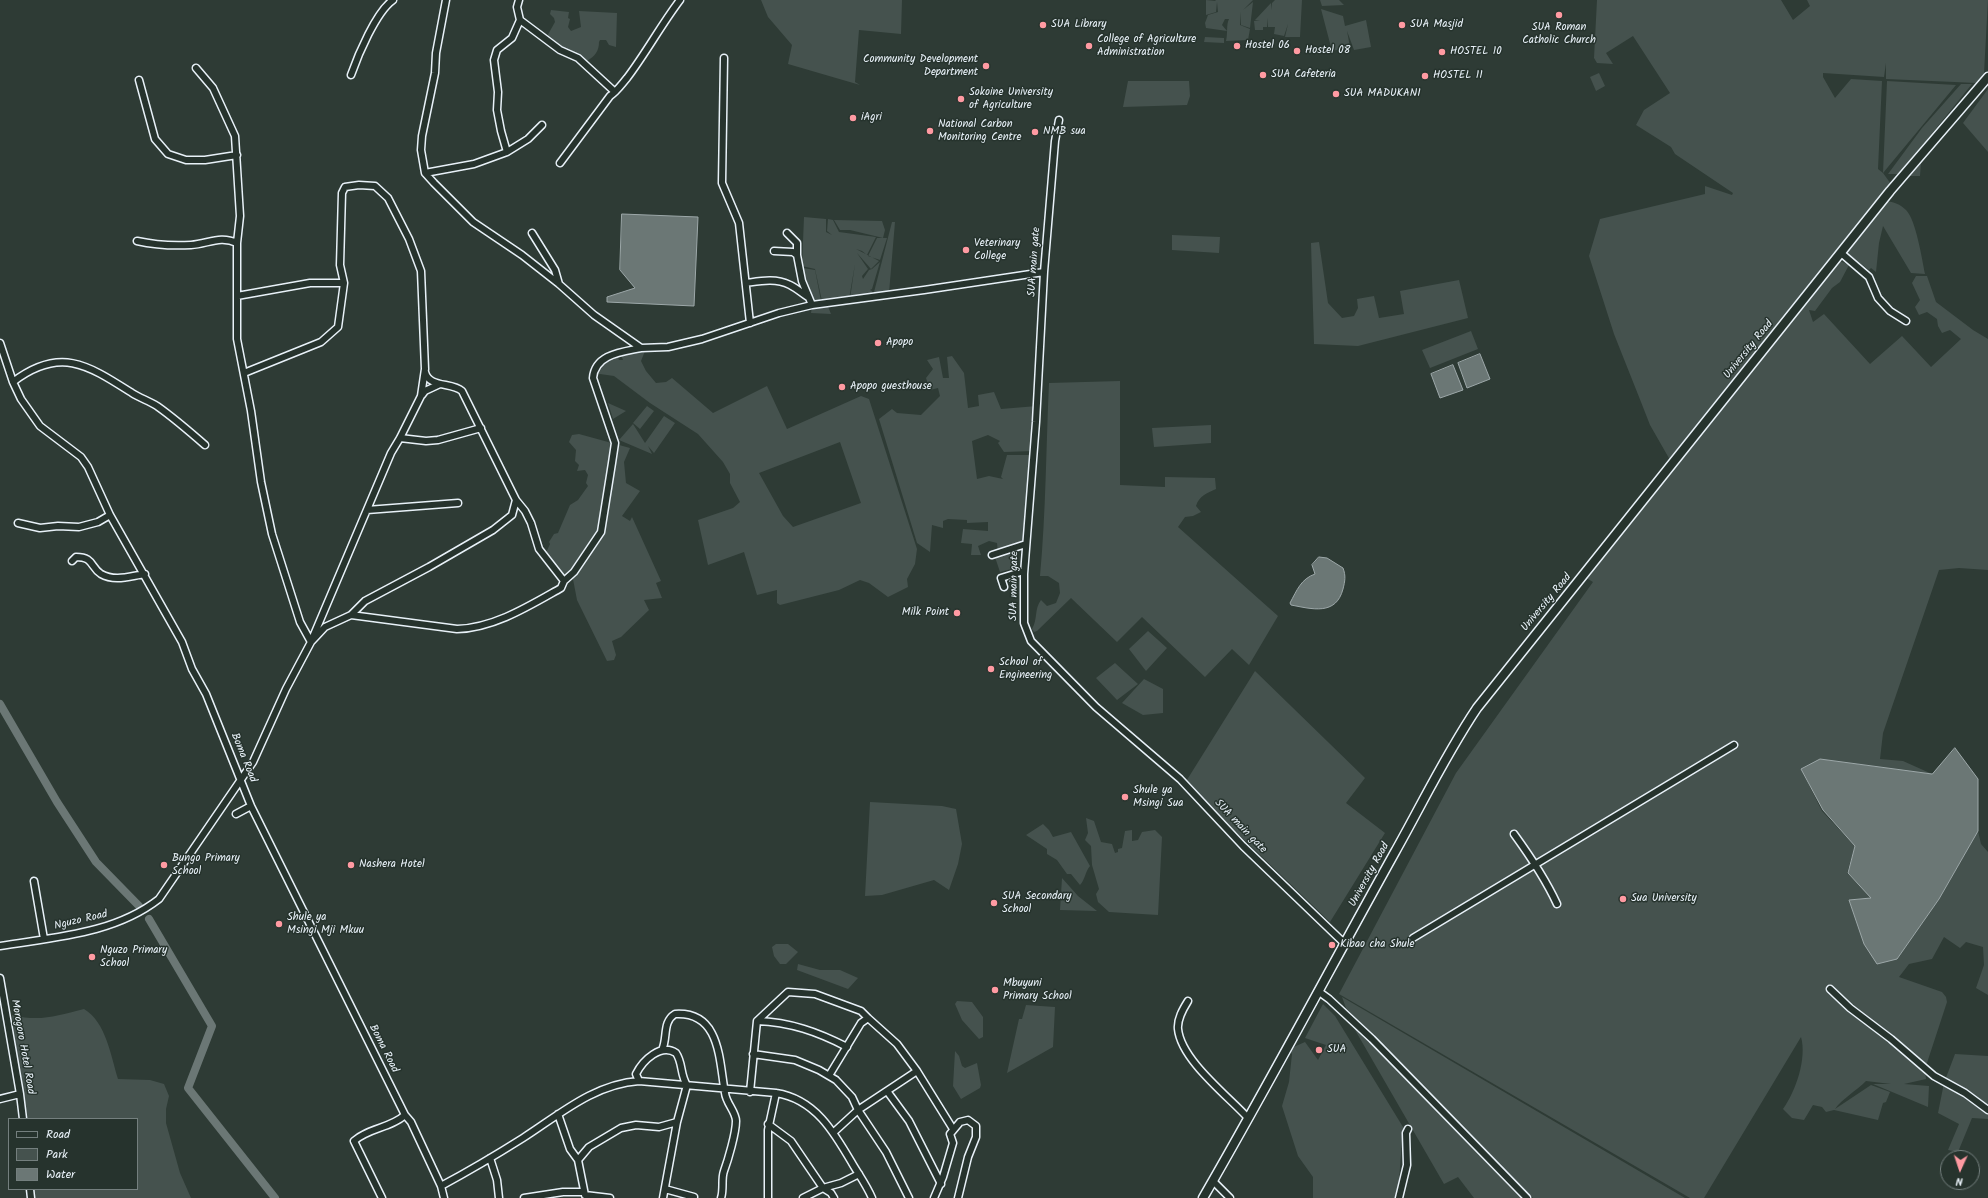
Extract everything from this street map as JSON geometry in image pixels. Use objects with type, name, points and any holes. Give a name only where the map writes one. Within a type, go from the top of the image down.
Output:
[{"type":"main road","name":"University Road","points":[[1204,1198],[1303,1022],[1318,991],[1406,832],[1441,765],[1477,708],[1890,191],[1988,77]]},
{"type":"street","points":[[351,75],[364,43],[385,7],[393,0]]},
{"type":"street","points":[[507,152],[500,131],[497,110],[498,92],[494,60],[497,50],[512,38],[520,20],[518,7],[519,0]]},
{"type":"street","points":[[560,163],[610,96],[640,62],[670,12],[680,0]]},
{"type":"street","points":[[446,1],[436,53],[435,73],[422,136],[421,150],[425,172],[434,184],[473,222],[522,255],[559,284],[594,315],[641,348]]},
{"type":"street","points":[[520,20],[560,50],[578,58],[615,92]]},
{"type":"street","points":[[724,58],[722,183],[739,223],[750,323]]},
{"type":"street","points":[[196,68],[213,88],[235,136],[240,216],[237,243],[238,339],[252,411],[261,482],[272,534],[300,622],[311,642]]},
{"type":"street","points":[[139,80],[155,139],[168,154],[186,160],[205,160],[237,155]]},
{"type":"street","name":"SUA main gate","points":[[1059,120],[1055,141],[1044,272],[1036,422],[1024,571],[1023,615],[1026,631],[1031,641],[1096,707],[1180,779],[1248,851],[1344,943]]},
{"type":"street","points":[[425,172],[474,164],[507,152],[528,139],[542,125]]},
{"type":"street","points":[[244,373],[314,346],[327,338],[338,327],[344,283],[340,266],[342,192],[345,187],[368,185],[375,186],[388,198],[399,218],[421,271],[426,376],[432,382],[455,386],[462,391],[516,500],[525,511],[531,523],[539,549],[564,581]]},
{"type":"street","points":[[532,233],[555,270],[559,284]]},
{"type":"street","points":[[787,233],[797,243],[797,255],[802,281],[812,305]]},
{"type":"street","points":[[137,241],[152,244],[191,245],[224,238],[237,243]]},
{"type":"street","points":[[774,251],[793,252],[797,255]]},
{"type":"street","points":[[1841,253],[1869,277],[1878,298],[1890,311],[1906,321]]},
{"type":"street","points":[[351,615],[443,628],[471,629],[486,625],[561,588],[564,581],[574,572],[601,532],[615,443],[593,378],[594,369],[602,360],[616,353],[641,348],[668,347],[726,332],[779,313],[812,305],[1044,272]]},
{"type":"street","points":[[746,283],[768,280],[777,281],[791,286],[808,297]]},
{"type":"street","points":[[237,296],[310,283],[344,283]]},
{"type":"street","name":"Boma Road","points":[[0,343],[13,382],[21,399],[40,426],[81,457],[88,467],[126,546],[145,574],[182,642],[192,669],[206,694],[251,806],[405,1115],[411,1122],[441,1186],[444,1198]]},
{"type":"street","points":[[13,382],[29,370],[47,363],[80,364],[94,370],[156,405],[205,445]]},
{"type":"street","points":[[421,396],[425,369]]},
{"type":"street","points":[[311,642],[391,453],[421,396],[425,391],[440,384]]},
{"type":"street","points":[[400,438],[426,441],[438,440],[481,428]]},
{"type":"street","points":[[311,642],[325,626],[351,615],[365,602],[493,530],[512,515],[516,500]]},
{"type":"street","points":[[366,510],[458,503]]},
{"type":"street","points":[[18,523],[40,528],[65,526],[79,527],[98,522],[110,515]]},
{"type":"street","points":[[992,555],[1026,544]]},
{"type":"street","points":[[72,561],[76,557],[91,560],[101,574],[110,578],[117,579],[145,574]]},
{"type":"street","points":[[1004,587],[1001,578],[1024,571]]},
{"type":"street","name":"Nguzo Road","points":[[0,946],[105,927],[139,913],[163,894],[252,762],[286,689],[311,642]]},
{"type":"street","points":[[1413,938],[1734,745]]},
{"type":"street","points":[[236,814],[251,806]]},
{"type":"street","points":[[1514,834],[1536,864],[1548,884],[1557,904]]},
{"type":"street","points":[[34,881],[44,939]]},
{"type":"street","name":"Morogoro Hotel Road","points":[[0,978],[23,1118]]},
{"type":"street","points":[[1830,989],[1850,1008],[1891,1039],[1934,1076],[1965,1093],[1988,1110]]},
{"type":"street","points":[[1318,991],[1329,999],[1372,1039],[1527,1198]]},
{"type":"street","points":[[750,1092],[752,1054],[757,1021],[788,992],[815,994],[861,1011],[897,1044],[917,1071],[953,1130]]},
{"type":"street","points":[[1188,1001],[1181,1014],[1178,1026],[1184,1044],[1201,1071],[1248,1118]]},
{"type":"street","points":[[662,1050],[665,1044],[666,1027],[671,1017],[679,1014],[694,1016],[710,1028],[718,1053],[727,1101],[736,1120],[731,1150],[724,1171],[721,1198]]},
{"type":"street","points":[[830,1074],[861,1023],[868,1018]]},
{"type":"street","points":[[757,1021],[802,1028],[818,1033],[847,1047]]},
{"type":"street","points":[[639,1081],[636,1074],[641,1066],[654,1053],[662,1050],[676,1052],[682,1066],[682,1077],[687,1085],[677,1122],[663,1198]]},
{"type":"street","points":[[752,1054],[796,1060],[830,1074],[852,1097],[858,1110],[886,1152],[909,1198]]},
{"type":"street","points":[[834,1132],[858,1110],[917,1071]]},
{"type":"street","points":[[441,1186],[525,1137],[558,1114],[611,1086],[625,1082],[639,1081],[724,1088],[750,1092],[776,1093],[800,1101],[812,1108],[834,1132],[872,1198]]},
{"type":"street","points":[[887,1091],[909,1121],[941,1184]]},
{"type":"street","points":[[768,1198],[768,1124],[776,1093]]},
{"type":"street","points":[[0,1099],[20,1094]]},
{"type":"street","points":[[558,1114],[570,1149],[578,1160],[584,1195]]},
{"type":"street","points":[[382,1198],[354,1141],[360,1136],[400,1120],[405,1115]]},
{"type":"street","points":[[934,1198],[941,1184],[953,1143],[950,1134],[960,1122],[965,1120],[976,1126],[976,1136],[968,1157],[958,1198]]},
{"type":"street","points":[[578,1160],[589,1147],[621,1128],[636,1125],[659,1127],[677,1122]]},
{"type":"street","points":[[768,1124],[791,1141],[823,1188],[831,1193],[834,1198]]},
{"type":"street","points":[[1399,1198],[1407,1165],[1406,1133],[1408,1128]]},
{"type":"street","points":[[490,1158],[497,1180],[499,1198]]},
{"type":"street","points":[[803,1198],[823,1188],[841,1183],[859,1174]]},
{"type":"street","points":[[1213,1181],[1230,1198]]},
{"type":"street","points":[[664,1189],[694,1197]]},
{"type":"street","points":[[524,1198],[563,1192],[610,1198]]},
{"type":"green space","points":[[761,0],[902,0],[901,34],[859,30],[855,82],[860,85],[788,64],[792,45],[768,17]]},
{"type":"green space","points":[[1206,0],[1253,0],[1243,10],[1253,2],[1250,28],[1241,25],[1241,12],[1240,25],[1250,29],[1248,40],[1226,41],[1229,19],[1225,19],[1222,25],[1227,31],[1206,28],[1205,23],[1208,15],[1218,12],[1217,2],[1216,12],[1206,15]]},
{"type":"green space","points":[[1275,0],[1302,0],[1300,37],[1285,37],[1288,24],[1284,36],[1274,34],[1275,27],[1268,27],[1267,18],[1267,27],[1263,27],[1263,30],[1255,30],[1254,21],[1260,20],[1255,20],[1271,3],[1271,10],[1272,3]]},
{"type":"green space","points":[[1320,0],[1339,0],[1344,5],[1322,6]]},
{"type":"green space","points":[[1597,0],[1781,0],[1793,20],[1810,6],[1807,0],[1988,0],[1984,73],[1977,83],[1886,79],[1886,63],[1884,77],[1823,73],[1823,77],[1835,98],[1851,79],[1882,81],[1878,169],[1891,184],[1834,267],[1840,261],[1849,265],[1840,282],[1832,288],[1815,311],[1809,310],[1813,322],[1824,314],[1870,364],[1902,336],[1931,367],[1961,339],[1950,330],[1942,333],[1938,326],[1937,319],[1927,312],[1919,315],[1915,307],[1920,300],[1912,283],[1916,276],[1927,276],[1936,302],[1973,330],[1988,339],[1988,570],[1959,568],[1939,570],[1883,733],[1880,759],[1903,761],[1932,774],[1820,759],[1801,769],[1822,811],[1855,846],[1847,873],[1872,898],[1849,900],[1864,944],[1897,959],[1939,899],[1978,831],[1981,844],[1988,852],[1988,995],[1976,988],[1984,965],[1983,947],[1966,942],[1960,948],[1944,937],[1932,959],[1909,964],[1899,977],[1942,992],[1946,997],[1947,1002],[1925,1069],[1926,1079],[1904,1084],[1929,1086],[1928,1107],[1873,1084],[1891,1084],[1866,1081],[1835,1109],[1871,1085],[1890,1092],[1886,1102],[1883,1103],[1878,1120],[1834,1110],[1826,1112],[1822,1107],[1813,1105],[1804,1120],[1792,1118],[1783,1109],[1788,1102],[1799,1074],[1803,1055],[1801,1037],[1704,1198],[1690,1198],[1339,994],[1456,773],[1593,582],[1583,576],[1670,460],[1650,425],[1614,334],[1589,256],[1600,219],[1705,194],[1705,186],[1732,195],[1733,193],[1675,154],[1671,147],[1636,125],[1644,110],[1670,93],[1633,36],[1606,53],[1613,64],[1597,63],[1594,58]]},
{"type":"green space","points":[[1321,9],[1343,16],[1345,26],[1366,20],[1371,47],[1354,50],[1347,31],[1350,47],[1332,51]]},
{"type":"green space","points":[[551,10],[569,12],[568,18],[570,19],[568,27],[571,31],[581,27],[579,11],[617,13],[616,47],[609,45],[606,40],[600,40],[597,51],[587,61],[586,66],[546,38],[555,22],[554,18],[550,14]]},
{"type":"green space","points":[[1205,37],[1224,38],[1224,43],[1204,42]]},
{"type":"green space","points":[[1599,73],[1605,86],[1596,91],[1590,77]]},
{"type":"green space","points":[[1128,81],[1189,81],[1190,96],[1187,105],[1123,107]]},
{"type":"green space","points":[[1887,81],[1956,85],[1883,173]]},
{"type":"green space","points":[[1961,84],[1972,84],[1899,174],[1888,174],[1922,128]]},
{"type":"green space","points":[[1988,89],[1988,152],[1963,123]]},
{"type":"green space","points":[[1921,162],[1920,176],[1908,176]]},
{"type":"green space","points":[[1886,201],[1899,205],[1910,215],[1918,240],[1925,274],[1911,273],[1883,226],[1879,243],[1876,272],[1871,268],[1869,270],[1846,252]]},
{"type":"green space","points":[[804,217],[826,219],[826,232],[832,235],[827,231],[828,219],[833,220],[839,232],[876,237],[867,255],[879,261],[871,269],[857,253],[868,269],[862,276],[863,279],[869,270],[872,269],[880,262],[872,289],[870,290],[872,291],[871,297],[850,299],[855,264],[849,299],[822,301],[815,269],[802,266]]},
{"type":"green space","points":[[834,220],[882,221],[885,230],[883,238],[850,230],[840,230]]},
{"type":"green space","points":[[892,222],[895,222],[889,293],[873,296]]},
{"type":"green space","points":[[1172,235],[1220,237],[1219,253],[1172,250]]},
{"type":"green space","points":[[877,238],[887,238],[880,260],[868,256]]},
{"type":"green space","points":[[1319,242],[1328,303],[1342,318],[1354,316],[1358,308],[1357,299],[1374,296],[1379,318],[1404,314],[1400,291],[1459,280],[1468,318],[1358,346],[1314,344],[1311,243]]},
{"type":"green space","points":[[803,268],[815,270],[821,301],[813,302]]},
{"type":"green space","points":[[827,304],[831,314],[811,313],[812,306]]},
{"type":"green space","points":[[1471,331],[1478,349],[1430,368],[1422,350]]},
{"type":"green space","points":[[641,348],[645,351],[641,361],[646,371],[656,383],[666,382],[672,378],[713,413],[767,386],[787,429],[861,396],[869,399],[917,549],[915,564],[907,579],[908,587],[888,597],[869,583],[860,580],[839,590],[780,605],[777,603],[777,590],[757,595],[744,552],[708,565],[698,520],[733,508],[740,502],[730,483],[730,474],[723,462],[698,434],[650,403],[614,376],[593,373],[594,369],[616,353],[619,360],[623,360],[620,352]],"holes":[[[840,442],[861,503],[793,527],[783,516],[759,473]]]},
{"type":"green space","points":[[952,356],[964,373],[968,408],[979,406],[978,395],[994,392],[1001,409],[1037,406],[1034,451],[1004,452],[998,443],[1000,441],[988,435],[972,441],[977,479],[989,476],[1003,479],[1001,477],[1007,455],[1030,455],[1025,542],[1009,549],[1015,568],[1000,572],[994,554],[998,553],[997,543],[989,541],[978,546],[981,555],[971,555],[972,544],[961,543],[963,529],[988,531],[988,522],[967,523],[967,520],[948,519],[943,521],[943,528],[932,525],[930,552],[917,543],[879,419],[892,409],[897,413],[921,415],[940,396],[938,388],[930,390],[926,378],[933,369],[927,360],[939,357],[943,378],[949,378],[947,357]]},
{"type":"green space","points":[[1120,381],[1120,485],[1165,487],[1165,477],[1215,478],[1216,489],[1204,495],[1197,503],[1196,506],[1201,512],[1193,516],[1185,517],[1178,527],[1278,616],[1249,665],[1232,649],[1205,677],[1142,617],[1117,642],[1071,598],[1037,631],[1034,632],[1032,629],[1035,622],[1037,607],[1041,600],[1047,606],[1056,603],[1060,593],[1059,583],[1048,576],[1040,576],[1045,504],[1049,383]]},
{"type":"green space","points":[[608,403],[626,411],[613,419]]},
{"type":"green space","points":[[647,406],[654,411],[640,429],[633,423]]},
{"type":"green space","points":[[664,416],[675,423],[654,453],[648,446],[652,454],[619,440],[633,424],[645,443]]},
{"type":"green space","points":[[1211,425],[1211,443],[1154,447],[1152,428]]},
{"type":"green space","points":[[579,434],[630,448],[624,462],[626,483],[640,491],[622,516],[630,521],[632,517],[661,581],[656,583],[662,598],[644,600],[649,610],[621,637],[612,641],[616,655],[614,660],[607,661],[577,600],[572,574],[564,581],[545,555],[550,544],[549,542],[554,534],[558,533],[570,505],[578,500],[588,486],[586,483],[588,475],[585,470],[577,471],[579,465],[575,461],[576,450],[569,442],[572,435]]},
{"type":"green space","points":[[1148,631],[1167,648],[1146,671],[1129,649]]},
{"type":"green space","points":[[1115,663],[1138,684],[1117,700],[1096,678]]},
{"type":"green space","points":[[1255,671],[1365,778],[1346,803],[1385,833],[1330,922],[1185,783]]},
{"type":"green space","points":[[1144,679],[1163,689],[1163,713],[1143,715],[1122,703]]},
{"type":"green space","points":[[870,802],[942,806],[956,809],[962,844],[958,864],[949,890],[934,880],[882,895],[865,896]]},
{"type":"green space","points":[[1086,818],[1094,821],[1101,842],[1112,844],[1115,853],[1118,852],[1118,849],[1122,848],[1125,831],[1132,830],[1132,841],[1138,840],[1142,832],[1155,830],[1162,837],[1158,915],[1109,912],[1098,902],[1096,894],[1099,889],[1092,865],[1091,846],[1085,840],[1088,833]]},
{"type":"green space","points":[[1043,824],[1053,837],[1071,832],[1090,866],[1080,885],[1071,874],[1067,874],[1057,860],[1047,854],[1047,849],[1026,835]]},
{"type":"green space","points":[[1062,878],[1078,896],[1097,911],[1060,910]]},
{"type":"green space","points":[[776,944],[788,944],[798,952],[786,964],[780,964],[774,956],[772,947]]},
{"type":"green space","points":[[798,964],[820,970],[840,970],[858,978],[848,989],[797,970]]},
{"type":"green space","points":[[1342,997],[1685,1198],[1533,1198],[1346,1008]]},
{"type":"green space","points":[[957,1001],[972,1002],[983,1017],[983,1037],[979,1039],[962,1020],[955,1004]]},
{"type":"green space","points":[[1323,1004],[1335,1016],[1403,1127],[1399,1181],[1395,1198],[1313,1198],[1313,1177],[1298,1156],[1282,1106],[1289,1082],[1292,1054],[1289,1049],[1305,1042],[1318,1060],[1326,1045],[1305,1038]]},
{"type":"green space","points":[[1026,1005],[1055,1007],[1053,1047],[1007,1073],[1019,1019],[1022,1019]]},
{"type":"green space","points":[[84,1009],[98,1022],[103,1031],[118,1079],[150,1080],[164,1084],[169,1096],[166,1109],[166,1123],[180,1173],[191,1198],[33,1198],[32,1190],[138,1190],[138,1118],[24,1118],[12,1015],[31,1018],[56,1016]]},
{"type":"green space","points":[[1351,1023],[1521,1198],[1474,1198],[1458,1177],[1444,1184]]},
{"type":"green space","points":[[955,1051],[959,1056],[962,1066],[965,1068],[977,1063],[981,1085],[980,1088],[961,1099],[953,1086]]},
{"type":"green space","points":[[1955,1054],[1988,1056],[1988,1119],[1972,1118],[1959,1150],[1948,1150],[1959,1124],[1938,1113],[1944,1083]]},
{"type":"water","points":[[622,214],[698,217],[694,306],[607,302],[607,297],[635,288],[620,270]]},
{"type":"water","points":[[1480,354],[1490,379],[1467,388],[1458,363]]},
{"type":"water","points":[[1453,365],[1463,390],[1440,398],[1431,374]]},
{"type":"water","points":[[1319,557],[1327,558],[1343,568],[1345,581],[1340,598],[1329,607],[1322,609],[1291,605],[1290,603],[1303,582],[1315,574],[1312,565]]},
{"type":"water","points":[[1955,748],[1978,779],[1978,831],[1939,899],[1897,959],[1877,964],[1864,944],[1849,900],[1871,898],[1848,873],[1855,846],[1823,810],[1801,769],[1820,759],[1932,774]]},
{"type":"waterway","points":[[0,704],[57,802],[96,862],[139,906]]},
{"type":"waterway","points":[[149,919],[212,1026],[188,1088],[275,1198]]},
{"type":"place","name":"SUA Roman Catholic Church","points":[[1559,15]]},
{"type":"place","name":"SUA Library","points":[[1043,25]]},
{"type":"place","name":"SUA Masjid","points":[[1402,25]]},
{"type":"place","name":"College of Agriculture Administration","points":[[1089,46]]},
{"type":"place","name":"Hostel 06","points":[[1237,46]]},
{"type":"place","name":"Hostel 08","points":[[1297,51]]},
{"type":"place","name":"HOSTEL 10","points":[[1442,52]]},
{"type":"place","name":"Community Development Department","points":[[986,66]]},
{"type":"place","name":"SUA Cafeteria","points":[[1263,75]]},
{"type":"place","name":"HOSTEL 11","points":[[1425,76]]},
{"type":"place","name":"SUA MADUKANI","points":[[1336,94]]},
{"type":"place","name":"Sokoine University of Agriculture","points":[[961,99]]},
{"type":"place","name":"iAgri","points":[[853,118]]},
{"type":"place","name":"National Carbon Monitoring Centre","points":[[930,131]]},
{"type":"place","name":"NMB sua","points":[[1035,132]]},
{"type":"place","name":"Veterinary College","points":[[966,250]]},
{"type":"place","name":"Apopo","points":[[878,343]]},
{"type":"place","name":"Apopo guesthouse","points":[[842,387]]},
{"type":"place","name":"Milk Point","points":[[957,613]]},
{"type":"place","name":"School of Engineering","points":[[991,669]]},
{"type":"place","name":"Shule ya Msingi Sua","points":[[1125,797]]},
{"type":"place","name":"Bungo Primary School","points":[[164,865]]},
{"type":"place","name":"Nashera Hotel","points":[[351,865]]},
{"type":"place","name":"Sua University","points":[[1623,899]]},
{"type":"place","name":"SUA Secondary School","points":[[994,903]]},
{"type":"place","name":"Shule ya Msingi Mji Mkuu","points":[[279,924]]},
{"type":"place","name":"Kibao cha Shule","points":[[1332,945]]},
{"type":"place","name":"Nguzo Primary School","points":[[92,957]]},
{"type":"place","name":"Mbuyuni Primary School","points":[[995,990]]},
{"type":"place","name":"SUA","points":[[1319,1050]]}]
